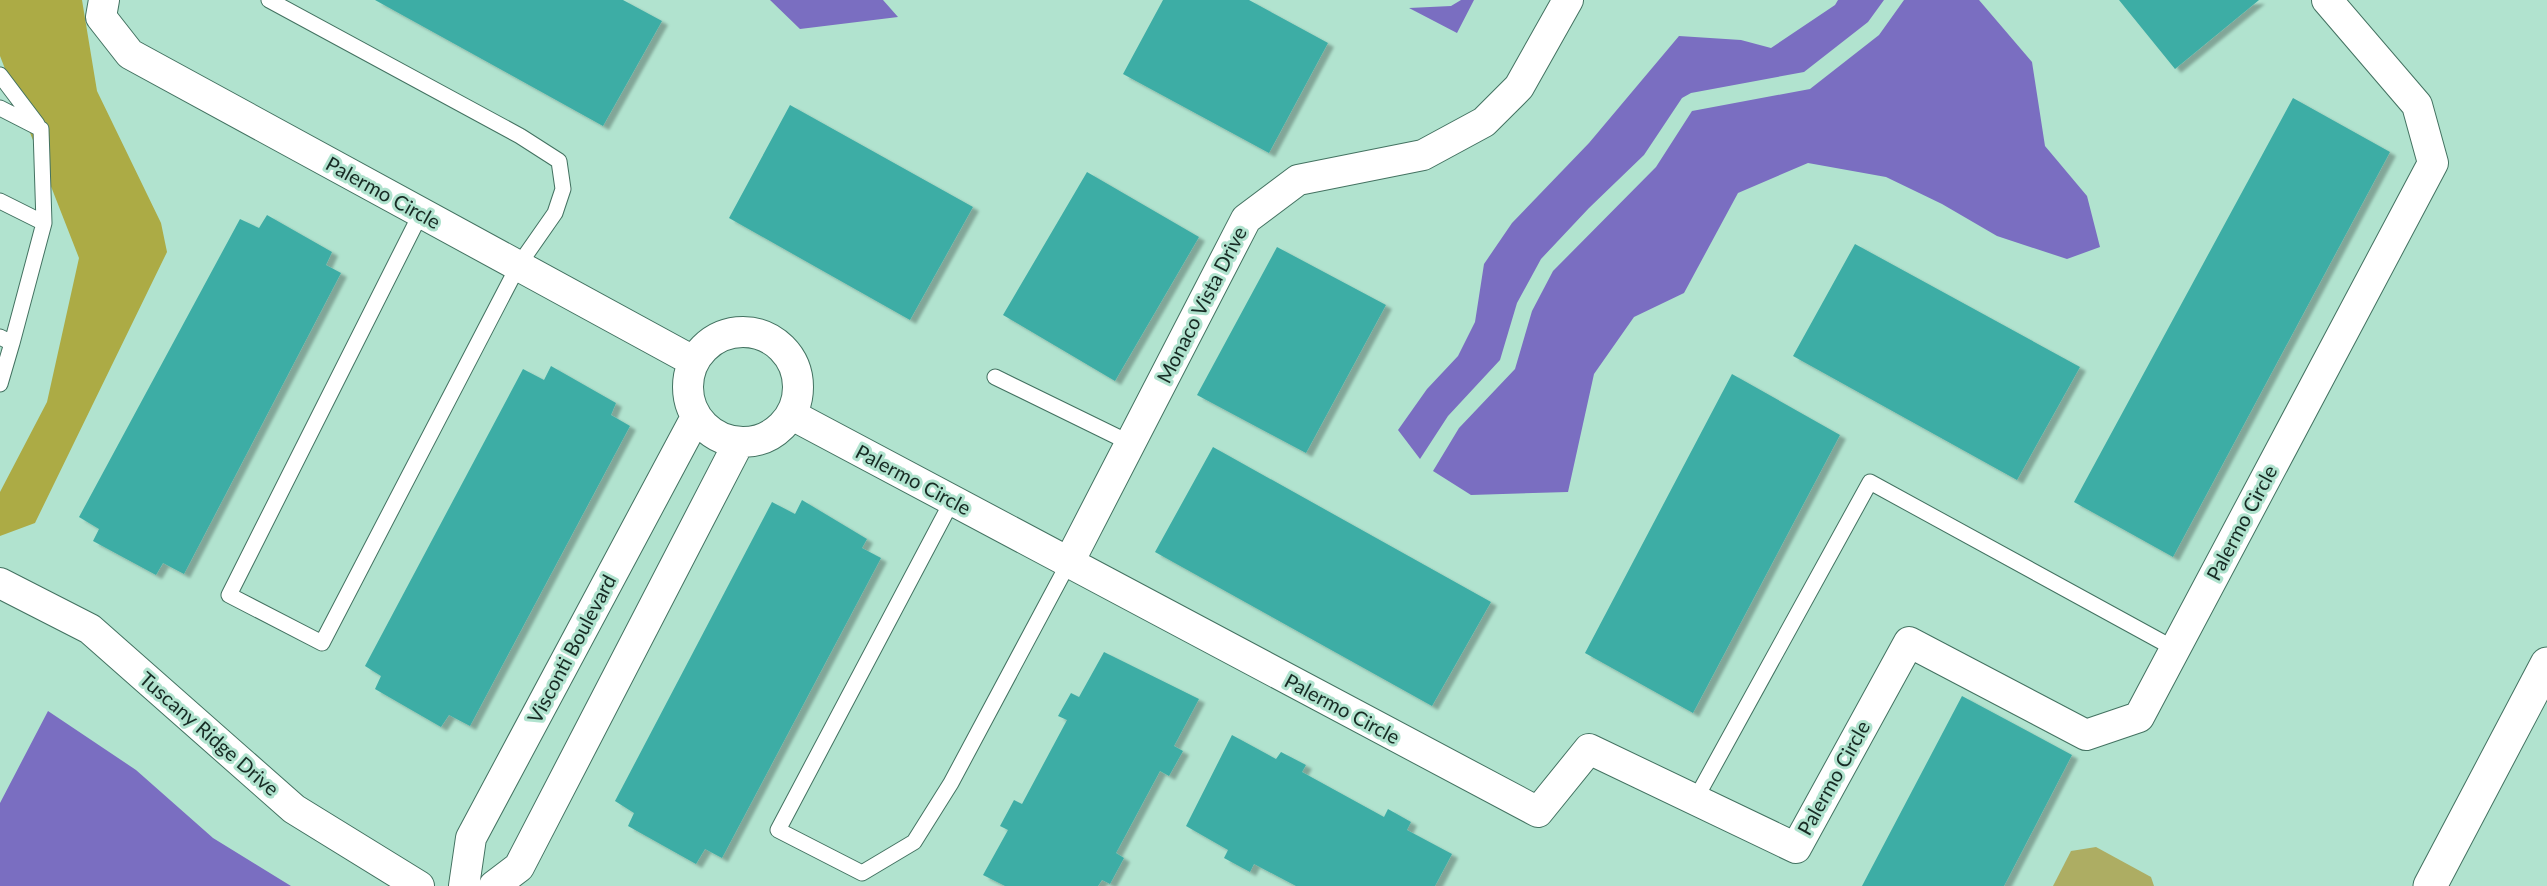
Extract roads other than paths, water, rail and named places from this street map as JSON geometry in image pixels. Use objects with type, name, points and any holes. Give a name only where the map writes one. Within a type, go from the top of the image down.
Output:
[{"type":"street","name":"Palermo Circle","points":[[104,0],[101,16],[130,54],[693,362]]},
{"type":"street","name":"Monaco Vista Drive","points":[[1068,564],[1246,219],[1298,180],[1423,155],[1484,122],[1519,87],[1568,0]]},
{"type":"street","name":"Palermo Circle","points":[[792,415],[1068,564],[1538,812],[1589,749],[1796,848],[1909,642],[2086,735],[2139,717],[2433,163],[2417,105],[2327,0]]},
{"type":"street","points":[[744,331],[763,335],[779,344],[795,368],[798,377],[798,397],[792,415],[775,432],[758,440],[739,442],[720,437],[696,417],[689,399],[688,380],[693,362],[708,344],[725,334],[744,331]]},
{"type":"street","name":"Visconti Boulevard","points":[[464,886],[471,838],[696,417]]},
{"type":"street","points":[[494,886],[519,867],[739,442]]},
{"type":"street","name":"Tuscany Ridge Drive","points":[[0,583],[90,629],[294,809],[419,886]]},
{"type":"street","points":[[2430,886],[2547,664]]},
{"type":"lane","points":[[269,0],[520,136],[559,161],[563,189],[555,213],[518,266],[322,643],[229,595],[421,213]]},
{"type":"lane","points":[[0,75],[41,129],[44,223],[6,340],[0,384]]},
{"type":"lane","points":[[0,108],[41,129]]},
{"type":"lane","points":[[0,201],[44,223]]},
{"type":"lane","points":[[994,377],[1131,443]]},
{"type":"lane","points":[[1695,800],[1870,482],[2175,649]]},
{"type":"lane","points":[[952,501],[778,830],[862,873],[914,842],[951,783],[1068,564]]}]
